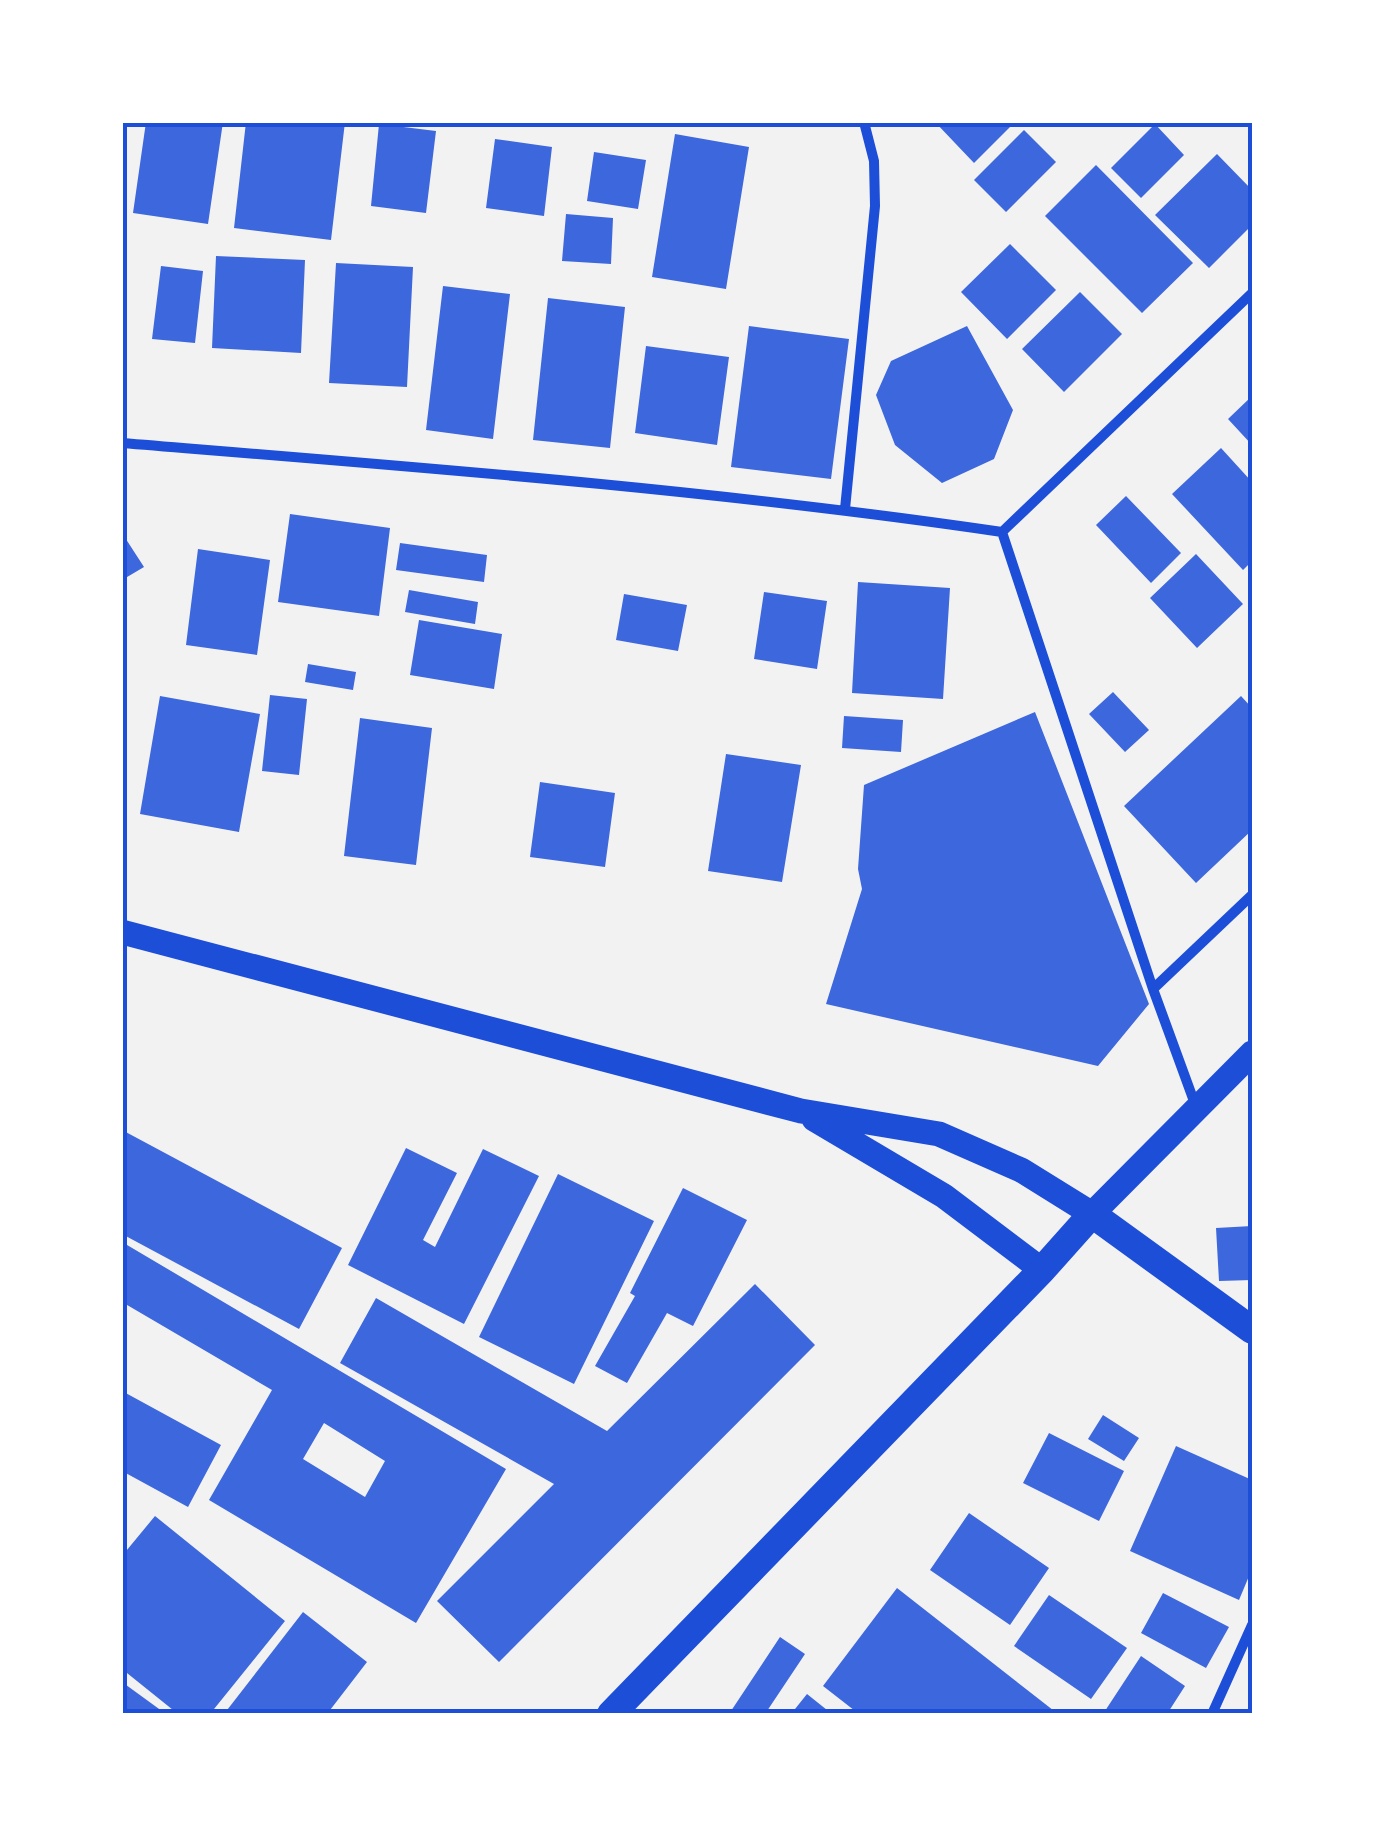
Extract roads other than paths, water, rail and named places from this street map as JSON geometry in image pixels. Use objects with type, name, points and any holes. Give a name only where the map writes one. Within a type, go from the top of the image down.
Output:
[{"type":"highway","points":[[611,1714],[1092,1214],[1252,1330]]},
{"type":"main road","points":[[122,932],[801,1112],[939,1134],[1021,1170],[1092,1214],[1252,1054]]},
{"type":"main road","points":[[801,1112],[944,1196],[1042,1270]]},
{"type":"street","points":[[846,509],[874,206],[874,162],[864,122]]},
{"type":"street","points":[[1002,532],[1252,293]]},
{"type":"street","points":[[122,444],[544,478],[846,509],[1002,532]]},
{"type":"street","points":[[1002,532],[1152,989],[1197,1109]]},
{"type":"street","points":[[1152,989],[1252,895]]},
{"type":"street","points":[[1212,1714],[1252,1625]]}]
